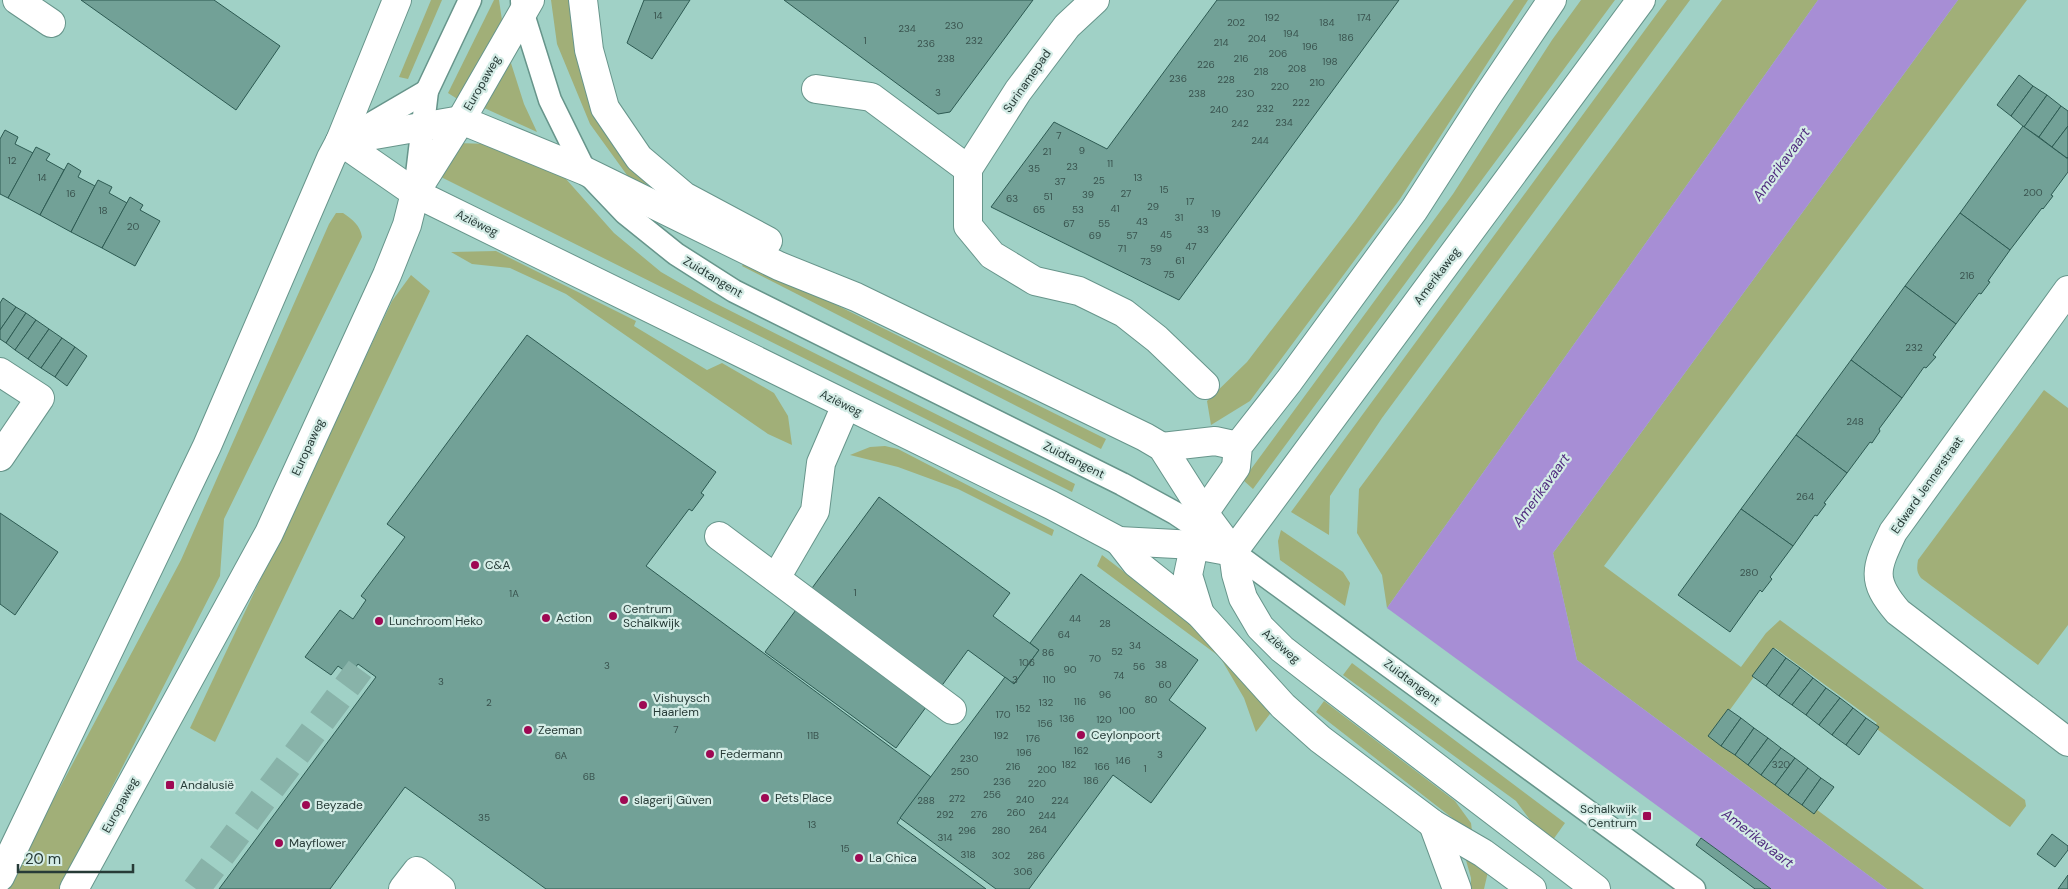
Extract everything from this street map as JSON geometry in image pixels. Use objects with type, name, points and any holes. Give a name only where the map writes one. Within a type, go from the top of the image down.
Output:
[{"type":"main road","points":[[17,0],[51,23]]},
{"type":"main road","points":[[0,878],[207,446],[340,141],[397,0]]},
{"type":"main road","points":[[583,0],[589,50],[605,108],[639,158],[684,196],[786,250],[856,297]]},
{"type":"main road","name":"Surinamepad","points":[[968,169],[1018,91],[1067,26],[1095,0]]},
{"type":"main road","points":[[1199,529],[1236,467],[1238,446],[1289,381],[1414,210],[1552,0]]},
{"type":"main road","name":"Amerikaweg","points":[[1234,552],[1641,0]]},
{"type":"main road","name":"Europaweg","points":[[74,889],[269,533],[387,275],[407,225],[415,193],[461,120],[525,5]]},
{"type":"main road","points":[[816,89],[871,98],[968,169],[968,226],[992,255],[1035,281],[1079,291],[1124,313],[1157,339],[1206,385]]},
{"type":"main road","points":[[340,141],[461,120],[585,171],[779,266],[856,297],[1162,446],[1215,441],[1238,446]]},
{"type":"main road","name":"Aziëweg","points":[[340,141],[415,193],[1051,505],[1119,541],[1136,563],[1200,614],[1283,706],[1320,739],[1433,824],[1483,853],[1532,889]]},
{"type":"main road","name":"Edward Jennerstraat","points":[[2068,290],[1893,532],[1882,557],[1878,580],[1884,596],[1898,612],[2068,742]]},
{"type":"main road","points":[[0,372],[40,398],[0,457]]},
{"type":"main road","points":[[776,578],[815,511],[822,463],[846,405]]},
{"type":"main road","points":[[1162,446],[1199,529],[1234,552]]},
{"type":"main road","name":"Aziëweg","points":[[1119,541],[1199,529],[1188,575],[1200,614]]},
{"type":"main road","points":[[719,536],[952,710]]},
{"type":"main road","name":"Aziëweg","points":[[1234,552],[1236,574],[1243,598],[1260,627],[1282,649],[1571,880],[1596,889]]},
{"type":"main road","points":[[1433,824],[1457,889]]},
{"type":"main road","points":[[403,889],[417,871],[441,889]]},
{"type":"lane","points":[[415,193],[427,91],[470,0]]},
{"type":"lane","name":"Zuidtangent","points":[[525,5],[550,100],[585,171],[624,213],[676,254],[734,291],[1074,460],[1175,513],[1199,529]]},
{"type":"lane","points":[[340,141],[427,91]]},
{"type":"lane","name":"Zuidtangent","points":[[1234,552],[1694,889]]},
{"type":"green space","points":[[431,0],[442,0],[408,79],[399,77]]},
{"type":"green space","points":[[494,0],[499,0],[503,27],[459,100],[448,93]]},
{"type":"green space","points":[[551,0],[572,0],[572,34],[581,73],[602,127],[647,184],[645,188],[632,182],[590,124],[557,44]]},
{"type":"green space","points":[[1514,0],[1528,0],[1400,199],[1250,401],[1211,425],[1207,401],[1247,362],[1355,221]]},
{"type":"green space","points":[[1581,0],[1615,0],[1253,489],[1243,480],[1453,194],[1552,40]]},
{"type":"green space","points":[[1667,0],[1690,0],[1382,418],[1330,496],[1329,535],[1291,512]]},
{"type":"green space","points":[[1722,0],[1818,0],[1387,608],[1382,575],[1357,533],[1359,489]]},
{"type":"green space","points":[[1958,0],[2027,0],[1604,566],[1741,667],[1766,633],[1780,620],[2025,800],[2026,806],[2010,827],[1874,727],[1877,723],[1775,648],[1713,733],[1924,889],[1887,889],[1577,660],[1553,553]]},
{"type":"green space","points":[[510,60],[524,104],[537,132],[482,107]]},
{"type":"green space","points":[[456,143],[490,144],[558,170],[614,233],[661,272],[713,302],[1075,484],[1072,492],[439,176]]},
{"type":"green space","points":[[336,213],[343,213],[353,221],[360,229],[362,237],[224,519],[220,576],[60,889],[6,889],[181,560],[329,224]]},
{"type":"green space","points":[[496,251],[636,321],[634,326],[707,370],[722,363],[774,393],[788,416],[792,445],[768,434],[566,294],[510,268],[472,264],[451,252]]},
{"type":"green space","points":[[746,260],[1106,439],[1101,449],[742,266]]},
{"type":"green space","points":[[411,275],[430,291],[215,742],[190,728],[392,301]]},
{"type":"green space","points":[[2044,390],[2068,408],[2068,625],[2038,665],[1921,578],[1917,567],[1918,560]]},
{"type":"green space","points":[[885,446],[898,449],[1054,530],[1052,536],[958,489],[898,467],[850,455],[870,447]]},
{"type":"green space","points":[[1281,530],[1343,572],[1350,583],[1345,606],[1280,560],[1278,541]]},
{"type":"green space","points":[[1102,555],[1161,600],[1215,646],[1273,710],[1256,732],[1244,698],[1220,657],[1097,566]]},
{"type":"green space","points":[[1352,663],[1565,823],[1550,844],[1544,839],[1516,801],[1343,675]]},
{"type":"green space","points":[[1324,701],[1455,801],[1471,823],[1472,831],[1469,831],[1316,712]]},
{"type":"green space","points":[[1464,853],[1488,865],[1484,889],[1471,889],[1471,878]]},
{"type":"water","name":"Amerikavaart","points":[[1818,0],[1958,0],[1553,553],[1577,660],[1887,889],[1771,889],[1387,608]]},
{"type":"building","points":[[81,0],[214,0],[280,46],[236,110]]},
{"type":"building","points":[[644,0],[690,0],[652,59],[627,43]]},
{"type":"building","points":[[784,0],[1033,0],[950,112],[938,114]]},
{"type":"building","points":[[1217,0],[1399,0],[1179,300],[991,207],[1054,122],[1107,149]]},
{"type":"building","points":[[2019,75],[2033,86],[2011,116],[1997,105]]},
{"type":"building","points":[[2033,86],[2047,95],[2024,127],[2011,116]]},
{"type":"building","points":[[2047,95],[2061,106],[2039,137],[2024,127]]},
{"type":"building","points":[[2061,106],[2068,111],[2068,126],[2052,147],[2039,137]]},
{"type":"building","points":[[2023,126],[2068,159],[2068,172],[2051,195],[2053,196],[2010,250],[1960,213]]},
{"type":"building","points":[[2068,126],[2068,157],[2067,158],[2052,147]]},
{"type":"building","points":[[5,130],[18,137],[15,144],[33,153],[8,198],[0,194],[0,139]]},
{"type":"building","points":[[36,147],[50,154],[46,160],[64,170],[40,215],[8,198]]},
{"type":"building","points":[[68,163],[81,171],[78,177],[95,186],[71,232],[40,215]]},
{"type":"building","points":[[98,180],[112,187],[109,193],[127,203],[102,248],[71,232]]},
{"type":"building","points":[[130,197],[143,205],[140,210],[160,221],[135,266],[102,248]]},
{"type":"building","points":[[1960,213],[2010,250],[1988,281],[1990,282],[1981,294],[1979,293],[1956,324],[1905,286]]},
{"type":"building","points":[[1905,286],[1956,324],[1933,355],[1936,357],[1926,368],[1924,367],[1902,398],[1851,360]]},
{"type":"building","points":[[3,298],[16,307],[0,330],[0,303]]},
{"type":"building","points":[[16,307],[26,313],[6,343],[0,339],[0,330]]},
{"type":"building","points":[[26,313],[36,320],[15,350],[6,343]]},
{"type":"building","points":[[36,320],[49,329],[28,359],[15,350]]},
{"type":"building","points":[[49,329],[62,338],[41,368],[28,359]]},
{"type":"building","name":"Centrum Schalkwijk","points":[[527,335],[716,472],[701,493],[704,495],[692,511],[689,509],[646,566],[931,777],[897,823],[986,889],[546,889],[405,787],[330,889],[219,889],[376,677],[358,664],[350,675],[338,666],[331,675],[305,657],[340,610],[353,619],[366,600],[361,596],[405,537],[387,524]]},
{"type":"building","points":[[62,338],[75,347],[55,377],[41,368]]},
{"type":"building","points":[[75,347],[87,356],[67,386],[55,377]]},
{"type":"building","points":[[1851,360],[1902,398],[1879,429],[1880,431],[1872,443],[1870,442],[1847,473],[1796,435]]},
{"type":"building","points":[[1796,435],[1847,473],[1824,503],[1826,504],[1817,516],[1815,515],[1793,546],[1741,509]]},
{"type":"building","points":[[879,497],[1010,593],[993,616],[1039,650],[1014,684],[968,650],[896,748],[765,652]]},
{"type":"building","points":[[1741,509],[1793,546],[1770,577],[1772,579],[1762,592],[1760,590],[1730,632],[1678,595]]},
{"type":"building","points":[[0,513],[58,552],[15,615],[0,604]]},
{"type":"building","name":"Ceylonpoort","points":[[1081,574],[1198,660],[1169,700],[1206,728],[1151,803],[1113,775],[1029,889],[996,889],[900,818],[1005,677],[1014,684],[1039,650],[1030,643]]},
{"type":"building","points":[[1773,648],[1786,658],[1766,686],[1752,676]]},
{"type":"building","points":[[1786,658],[1800,668],[1779,696],[1766,686]]},
{"type":"building","points":[[1800,668],[1813,678],[1792,705],[1779,696]]},
{"type":"building","points":[[1813,678],[1826,688],[1806,715],[1792,705]]},
{"type":"building","points":[[1826,688],[1840,698],[1819,725],[1806,715]]},
{"type":"building","points":[[1840,698],[1853,708],[1832,735],[1819,725]]},
{"type":"building","points":[[1853,708],[1866,718],[1846,745],[1832,735]]},
{"type":"building","points":[[1728,709],[1741,718],[1721,746],[1708,736]]},
{"type":"building","points":[[1741,718],[1754,728],[1735,755],[1721,746]]},
{"type":"building","points":[[1866,718],[1879,727],[1859,755],[1846,745]]},
{"type":"building","points":[[1754,728],[1768,738],[1748,765],[1735,755]]},
{"type":"building","points":[[1768,738],[1781,748],[1761,775],[1748,765]]},
{"type":"building","points":[[1781,748],[1795,758],[1775,785],[1761,775]]},
{"type":"building","points":[[1795,758],[1808,768],[1788,795],[1775,785]]},
{"type":"building","points":[[1808,768],[1821,778],[1802,805],[1788,795]]},
{"type":"building","points":[[1821,778],[1834,787],[1814,814],[1802,805]]},
{"type":"building","points":[[2052,834],[2068,846],[2068,850],[2055,867],[2037,854]]},
{"type":"building","points":[[1701,838],[1771,889],[1755,889],[1696,845]]},
{"type":"building","points":[[2068,875],[2068,889],[2058,889]]},
{"type":"tunnel","points":[[196,889],[360,669]]},
{"type":"place","name":"C&A","points":[[475,565]]},
{"type":"place","name":"Centrum Schalkwijk","points":[[613,616]]},
{"type":"place","name":"Action","points":[[546,618]]},
{"type":"place","name":"Lunchroom Heko","points":[[379,621]]},
{"type":"place","name":"Vishuysch Haarlem","points":[[643,705]]},
{"type":"place","name":"Zeeman","points":[[528,730]]},
{"type":"place","name":"Ceylonpoort","points":[[1081,735]]},
{"type":"place","name":"Federmann","points":[[710,754]]},
{"type":"place","name":"Andalusië","points":[[170,785]]},
{"type":"place","name":"Pets Place","points":[[765,798]]},
{"type":"place","name":"slagerij Güven","points":[[624,800]]},
{"type":"place","name":"Beyzade","points":[[306,805]]},
{"type":"place","name":"Schalkwijk Centrum","points":[[1647,816]]},
{"type":"place","name":"Mayflower","points":[[279,843]]},
{"type":"place","name":"La Chica","points":[[859,858]]}]
